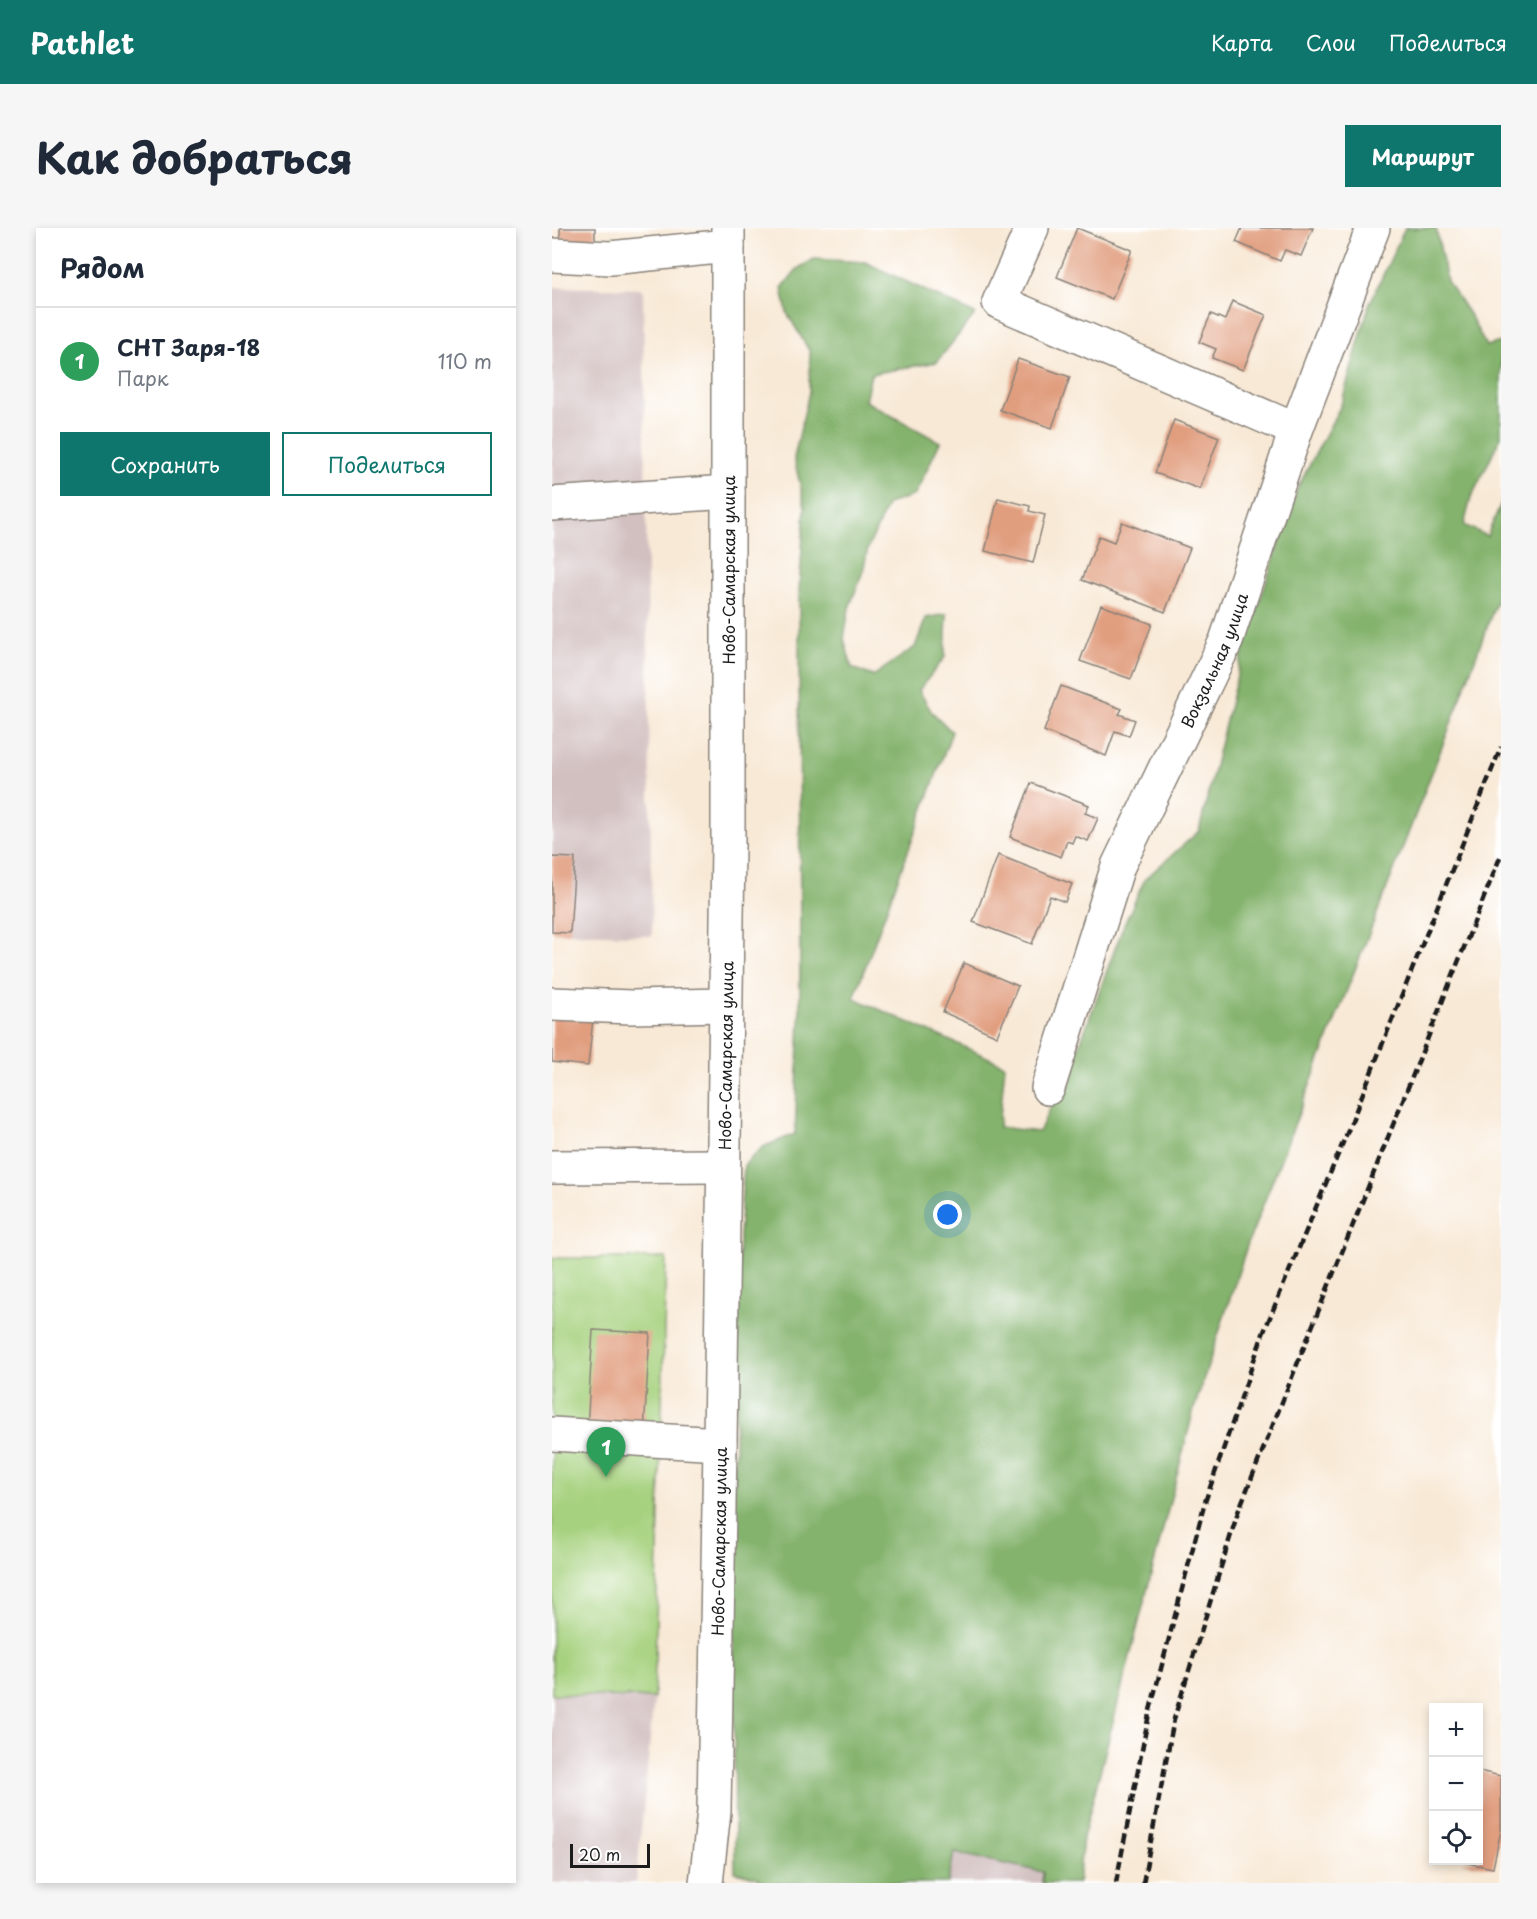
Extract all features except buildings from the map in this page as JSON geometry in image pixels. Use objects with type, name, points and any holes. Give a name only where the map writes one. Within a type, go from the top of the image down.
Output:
[{"type":"street","points":[[1032,228],[999,302],[1296,430]]},
{"type":"street","name":"Вокзальная улица","points":[[1047,1088],[1118,866],[1226,641],[1296,430],[1373,228]]},
{"type":"street","points":[[552,255],[610,258],[728,237]]},
{"type":"street","name":"Ново-Самарская улица","points":[[706,1883],[714,1811],[720,1444],[724,1005],[728,844],[728,237]]},
{"type":"street","points":[[552,504],[728,492]]},
{"type":"street","points":[[552,1004],[632,1007],[724,1005]]},
{"type":"street","points":[[552,1167],[723,1166]]},
{"type":"street","points":[[552,1434],[720,1444]]},
{"type":"shaded area","points":[[552,287],[643,289],[652,936],[552,932]]},
{"type":"shaded area","points":[[552,1694],[654,1698],[636,1883],[552,1883]]},
{"type":"shaded area","points":[[954,1853],[1044,1872],[1042,1883],[948,1883]]},
{"type":"green space","points":[[1405,228],[1436,228],[1447,281],[1471,317],[1486,346],[1501,342],[1501,437],[1471,498],[1464,525],[1487,536],[1501,503],[1501,589],[1449,729],[1247,1246],[1194,1409],[1083,1838],[1078,1883],[1042,1883],[1043,1872],[954,1853],[948,1883],[760,1883],[758,1878],[735,1872],[733,1552],[739,1236],[744,1165],[763,1147],[795,1134],[800,1019],[799,591],[805,507],[794,458],[809,392],[810,352],[787,313],[782,288],[797,269],[814,259],[865,262],[975,314],[937,362],[871,374],[865,401],[940,442],[915,495],[888,504],[868,548],[863,571],[849,608],[844,639],[852,668],[873,676],[915,647],[926,618],[947,614],[945,657],[919,690],[931,711],[952,732],[854,998],[1005,1065],[999,1127],[1039,1132],[1081,1041],[1123,927],[1145,879],[1199,831],[1243,651],[1298,487],[1341,405],[1369,305]]},
{"type":"green space","points":[[552,1258],[666,1258],[654,1698],[552,1694]]},
{"type":"railway","points":[[1116,1883],[1149,1714],[1205,1502],[1263,1334],[1347,1133],[1501,747]]},
{"type":"railway","points":[[1143,1883],[1174,1719],[1238,1512],[1501,855]]},
{"type":"place","name":"СНТ Заря-18","points":[[606,1477]]}]
